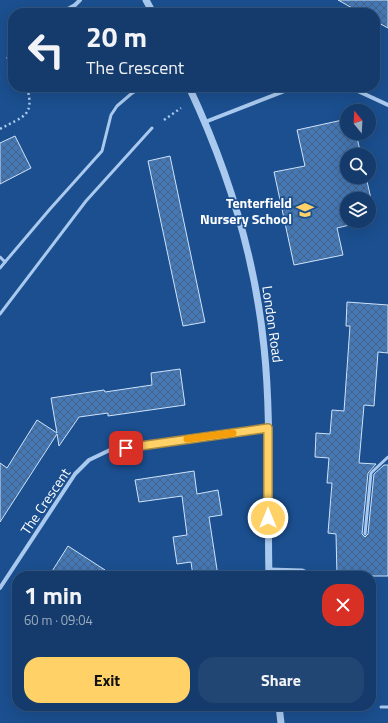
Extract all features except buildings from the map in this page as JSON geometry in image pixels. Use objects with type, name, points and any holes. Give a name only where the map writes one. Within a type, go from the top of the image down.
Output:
[{"type":"street","points":[[71,8],[80,0]]},
{"type":"street","name":"London Road","points":[[191,92],[205,122],[237,212],[255,286],[264,346],[268,428],[269,571]]},
{"type":"street","points":[[205,122],[282,92]]},
{"type":"street","points":[[360,92],[388,105]]},
{"type":"street","name":"The Crescent","points":[[0,588],[75,474],[90,460],[110,450],[268,428]]},
{"type":"street","points":[[280,711],[281,723]]},
{"type":"lane","points":[[0,268],[102,151],[111,115],[117,106],[134,92]]},
{"type":"lane","points":[[0,314],[86,201],[152,128]]},
{"type":"lane","points":[[0,257],[5,262]]},
{"type":"lane","points":[[365,534],[371,473],[388,457]]},
{"type":"lane","points":[[286,571],[304,571]]},
{"type":"lane","points":[[381,707],[388,707]]},
{"type":"path","points":[[0,129],[26,115],[30,109],[29,92]]},
{"type":"path","points":[[152,128],[194,99]]},
{"type":"slow traffic","points":[[187,439],[233,433]]},
{"type":"place","name":"Tenterfield Nursery School","points":[[305,210]]},
{"type":"route","points":[[126,448],[268,428],[268,518]]}]
